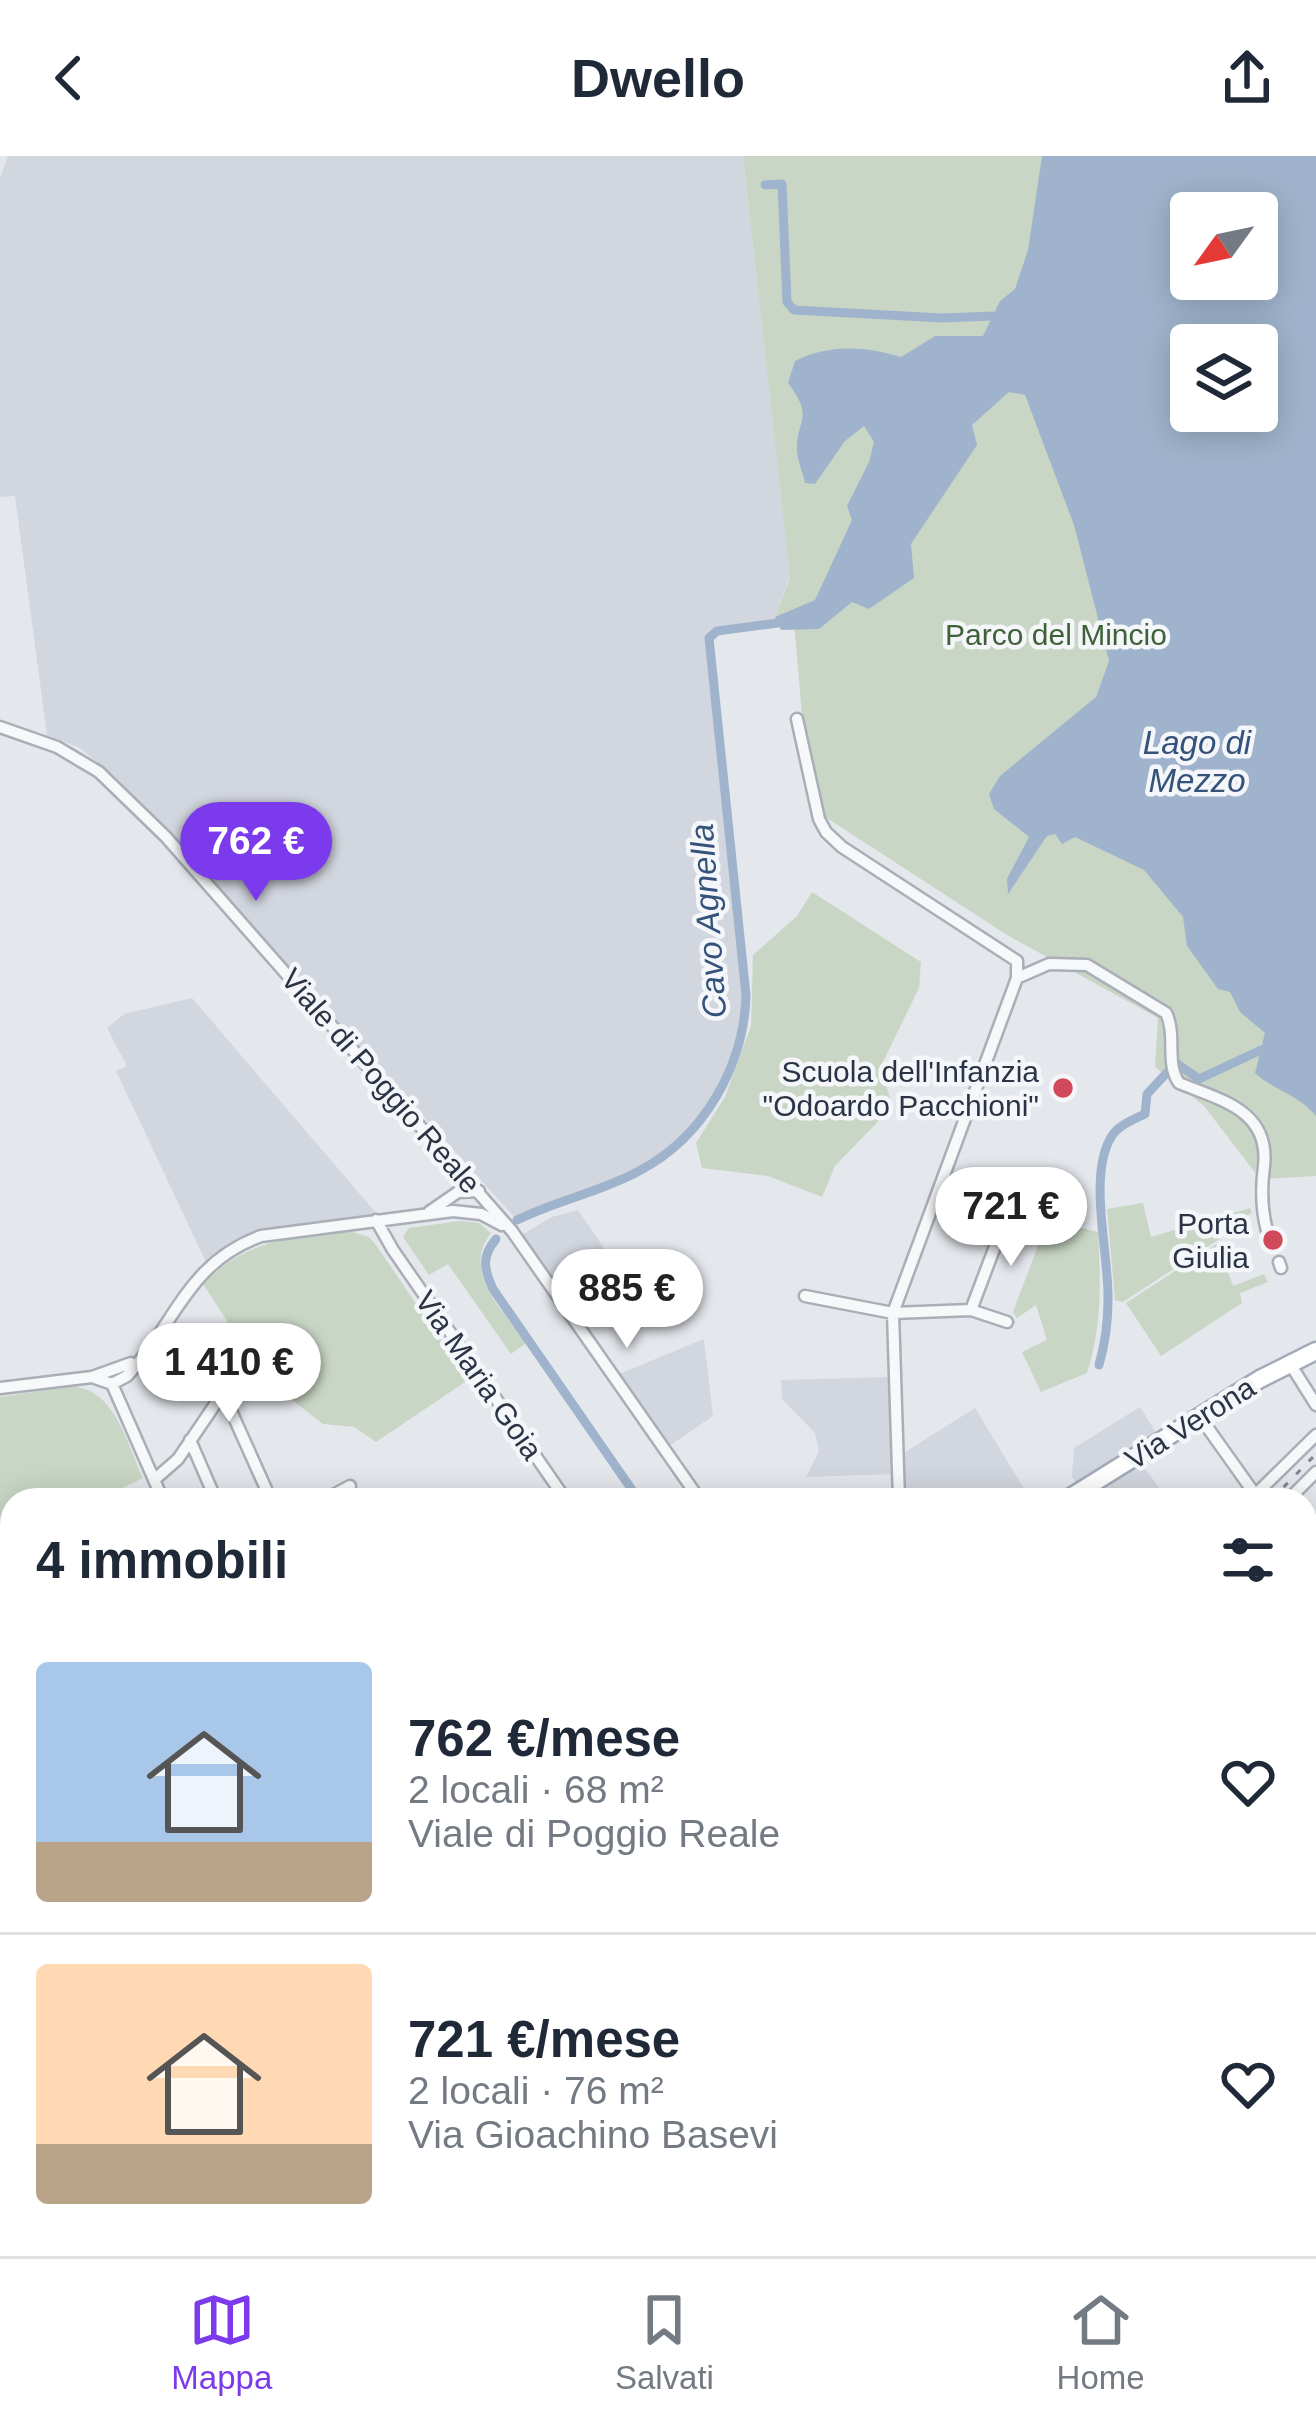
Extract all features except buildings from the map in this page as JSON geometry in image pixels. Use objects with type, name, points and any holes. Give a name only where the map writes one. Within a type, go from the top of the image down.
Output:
[{"type":"main road","name":"Via Verona","points":[[1085,1488],[1289,1362],[1316,1351]]},
{"type":"street","points":[[797,719],[826,832],[1017,961],[1018,978],[893,1313],[898,1488]]},
{"type":"street","name":"Viale di Poggio Reale","points":[[0,727],[56,747],[117,786],[512,1231],[692,1488]]},
{"type":"street","points":[[1018,978],[1048,964],[1087,964],[1166,1013],[1172,1025],[1173,1066],[1179,1083],[1242,1108],[1262,1137],[1260,1179],[1267,1231]]},
{"type":"street","points":[[454,1194],[455,1163]]},
{"type":"street","points":[[428,1213],[454,1194],[479,1191]]},
{"type":"street","points":[[463,1211],[479,1191]]},
{"type":"street","points":[[112,1384],[127,1376],[206,1267],[235,1246],[271,1233],[463,1211],[489,1217],[512,1231]]},
{"type":"street","points":[[971,1310],[1008,1212]]},
{"type":"street","points":[[393,1250],[392,1234],[399,1217]]},
{"type":"street","name":"Via Maria Goia","points":[[376,1220],[558,1488]]},
{"type":"street","points":[[805,1296],[893,1313],[971,1310],[1007,1322]]},
{"type":"street","points":[[0,1388],[92,1377],[136,1360]]},
{"type":"street","points":[[1289,1362],[1316,1405]]},
{"type":"street","points":[[152,1476],[186,1446],[237,1372],[251,1368]]},
{"type":"street","points":[[92,1377],[112,1384],[158,1488]]},
{"type":"street","points":[[223,1394],[266,1488]]},
{"type":"street","points":[[1200,1417],[1251,1488]]},
{"type":"street","points":[[1266,1488],[1316,1435]]},
{"type":"street","points":[[186,1446],[210,1488]]},
{"type":"street","points":[[346,1488],[350,1486]]},
{"type":"shaded area","points":[[8,156],[743,156],[790,576],[775,617],[778,623],[717,631],[709,638],[737,886],[745,1030],[722,1089],[704,1117],[642,1170],[517,1220],[118,779],[80,748],[47,735],[15,496],[0,497],[0,178]]},
{"type":"shaded area","points":[[192,998],[377,1214],[263,1231],[233,1243],[206,1262],[116,1071],[127,1066],[107,1028],[124,1014]]},
{"type":"shaded area","points":[[578,1210],[608,1254],[546,1284],[513,1240],[552,1217]]},
{"type":"shaded area","points":[[704,1339],[713,1416],[662,1451],[612,1377]]},
{"type":"shaded area","points":[[891,1377],[892,1474],[806,1477],[819,1451],[815,1433],[782,1399],[781,1380]]},
{"type":"shaded area","points":[[1140,1407],[1160,1439],[1079,1486],[1072,1477],[1074,1448]]},
{"type":"shaded area","points":[[975,1408],[1024,1488],[900,1488],[899,1456]]},
{"type":"shaded area","points":[[1139,1460],[1159,1488],[1093,1488]]},
{"type":"green space","name":"Parco del Mincio","points":[[743,156],[1316,156],[1316,1176],[1260,1179],[1204,1106],[1155,1067],[1158,1018],[1007,935],[810,807],[793,611],[775,617],[790,578]]},
{"type":"green space","points":[[812,892],[921,962],[919,988],[880,1068],[893,1106],[835,1166],[822,1197],[768,1176],[702,1168],[696,1143],[725,1097],[751,1026],[753,955],[797,916]]},
{"type":"green space","points":[[1143,1203],[1151,1237],[1250,1208],[1252,1213],[1123,1302],[1115,1300],[1107,1209]]},
{"type":"green space","points":[[1048,1219],[1098,1232],[1099,1303],[1087,1373],[1041,1392],[1022,1352],[1047,1340],[1036,1305],[1017,1318],[1013,1312]]},
{"type":"green space","points":[[479,1223],[491,1233],[483,1248],[483,1276],[526,1343],[511,1354],[448,1264],[429,1275],[403,1237],[409,1228]]},
{"type":"green space","points":[[349,1231],[369,1237],[376,1245],[468,1380],[376,1442],[354,1427],[323,1424],[265,1379],[203,1284],[253,1249]]},
{"type":"green space","points":[[1218,1243],[1233,1286],[1264,1274],[1268,1282],[1240,1293],[1242,1303],[1161,1356],[1126,1303]]},
{"type":"green space","points":[[71,1386],[86,1389],[118,1420],[143,1478],[122,1488],[0,1488],[0,1397]]},
{"type":"water","name":"Lago di Mezzo","points":[[1042,156],[1316,156],[1316,1116],[1255,1073],[1265,1033],[1240,1012],[1230,992],[1218,989],[1187,946],[1183,917],[1144,870],[1075,837],[1062,844],[1055,834],[1047,836],[1008,894],[1007,879],[1029,837],[994,809],[989,794],[1000,776],[1096,697],[1109,661],[1074,525],[1025,395],[1009,392],[972,425],[977,445],[911,544],[914,578],[869,609],[852,602],[819,629],[781,630],[775,617],[815,600],[852,520],[847,506],[874,442],[864,426],[845,441],[815,484],[805,483],[797,452],[803,412],[788,383],[795,361],[847,348],[901,357],[935,336],[983,336],[1000,301],[1015,289],[1028,250]]},
{"type":"waterway","points":[[765,185],[782,184],[787,302],[794,310],[993,316]]},
{"type":"waterway","name":"Cavo Agnella","points":[[517,1220],[624,1178],[662,1157],[701,1119],[728,1073],[738,1048],[746,995],[709,638],[717,631],[778,623]]},
{"type":"waterway","points":[[1099,1365],[1108,1300],[1101,1176],[1109,1141],[1120,1128],[1145,1114],[1147,1094],[1176,1063],[1199,1079],[1261,1050]]},
{"type":"waterway","name":"Cavo Agnella","points":[[496,1239],[486,1263],[493,1289],[631,1488]]},
{"type":"railway","points":[[1283,1488],[1316,1454]]},
{"type":"place","name":"Scuola dell'Infanzia \"Odoardo Pacchioni\"","points":[[1063,1088]]},
{"type":"place","name":"Porta Giulia","points":[[1273,1240]]}]
